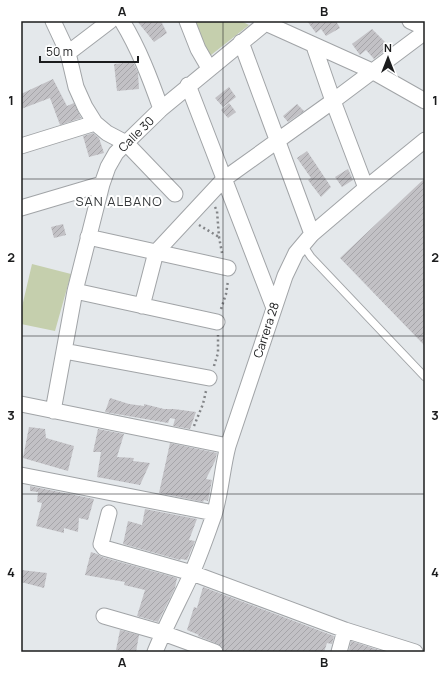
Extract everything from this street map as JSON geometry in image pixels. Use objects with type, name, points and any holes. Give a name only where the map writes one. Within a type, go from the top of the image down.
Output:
[{"type":"street","points":[[54,21],[68,53],[76,87],[85,107],[95,123],[107,133],[126,143],[175,194]]},
{"type":"street","points":[[68,53],[110,21]]},
{"type":"street","points":[[122,21],[132,38],[149,75],[161,109]]},
{"type":"street","points":[[187,21],[198,49],[209,68]]},
{"type":"street","points":[[410,21],[425,28]]},
{"type":"street","points":[[265,22],[314,46],[372,71],[425,101]]},
{"type":"street","name":"Calle 30","points":[[53,411],[75,291],[102,184],[108,167],[116,154],[126,143],[161,109],[265,22]]},
{"type":"street","points":[[142,306],[156,252],[224,179],[425,32]]},
{"type":"street","points":[[241,42],[312,234]]},
{"type":"street","points":[[314,46],[366,188]]},
{"type":"street","points":[[188,85],[274,308]]},
{"type":"street","points":[[21,146],[95,123]]},
{"type":"street","name":"Carrera 28","points":[[155,652],[192,573],[214,513],[220,492],[228,446],[284,276],[296,253],[312,234],[425,140]]},
{"type":"street","points":[[21,208],[102,184]]},
{"type":"street","points":[[88,237],[228,268]]},
{"type":"street","points":[[75,291],[217,322]]},
{"type":"street","points":[[64,351],[209,378]]},
{"type":"street","points":[[21,404],[228,446]]},
{"type":"street","points":[[21,475],[214,513]]},
{"type":"street","points":[[109,513],[101,544],[104,548],[192,573],[345,630],[416,652]]},
{"type":"street","points":[[104,616],[163,633],[215,652]]},
{"type":"street","points":[[338,652],[345,630]]},
{"type":"lane","points":[[303,246],[311,257],[425,377]]},
{"type":"path","points":[[189,438],[203,404],[209,378],[218,353],[217,322],[226,294],[228,274],[228,268],[219,237],[217,211],[208,196]]},
{"type":"green space","points":[[195,21],[241,21],[249,25],[206,59]]},
{"type":"green space","points":[[32,264],[71,274],[55,331],[21,324],[21,311]]},
{"type":"building","points":[[137,21],[161,21],[167,33],[154,42]]},
{"type":"building","points":[[307,21],[336,21],[340,28],[326,36],[321,29],[316,33]]},
{"type":"building","points":[[372,29],[390,47],[374,59],[366,50],[360,55],[352,44]]},
{"type":"building","points":[[133,62],[138,73],[139,89],[117,91],[114,64]]},
{"type":"building","points":[[53,79],[67,106],[74,103],[81,118],[60,125],[50,98],[21,109],[21,94]]},
{"type":"building","points":[[229,87],[236,97],[223,107],[215,98]]},
{"type":"building","points":[[229,103],[236,112],[228,118],[221,110]]},
{"type":"building","points":[[297,104],[304,111],[288,122],[283,116]]},
{"type":"building","points":[[93,133],[99,138],[104,153],[89,157],[83,136]]},
{"type":"building","points":[[307,151],[331,187],[321,197],[308,180],[311,178],[297,158]]},
{"type":"building","points":[[348,169],[353,180],[342,187],[335,177]]},
{"type":"building","points":[[425,178],[425,346],[340,258]]},
{"type":"building","points":[[63,224],[66,235],[54,238],[51,227]]},
{"type":"building","points":[[110,398],[129,404],[144,406],[144,404],[164,409],[196,412],[190,429],[173,426],[175,419],[170,418],[168,423],[105,412]]},
{"type":"building","points":[[29,427],[45,429],[46,438],[74,446],[68,471],[23,458]]},
{"type":"building","points":[[98,429],[124,434],[117,457],[134,458],[133,461],[150,463],[140,485],[97,477],[101,452],[93,452]]},
{"type":"building","points":[[170,443],[217,453],[215,461],[206,479],[212,480],[208,501],[204,500],[203,502],[159,493]]},
{"type":"building","points":[[30,486],[94,499],[88,520],[79,518],[78,532],[64,528],[64,533],[36,526],[42,503],[37,502],[38,492],[30,491]]},
{"type":"building","points":[[145,509],[197,519],[189,540],[195,541],[187,560],[180,560],[123,544],[128,521],[142,525]]},
{"type":"building","points":[[91,552],[102,557],[177,578],[175,588],[158,622],[137,616],[145,590],[124,585],[125,582],[85,575]]},
{"type":"building","points":[[21,570],[47,573],[44,588],[21,582]]},
{"type":"building","points":[[203,587],[334,636],[332,644],[327,643],[324,652],[224,652],[222,647],[218,644],[187,630],[194,607],[197,608]]},
{"type":"building","points":[[120,630],[139,635],[136,652],[116,650]]},
{"type":"building","points":[[351,641],[385,652],[355,652],[349,650]]},
{"type":"district","name":"SAN ALBANO","points":[[119,201]]}]
